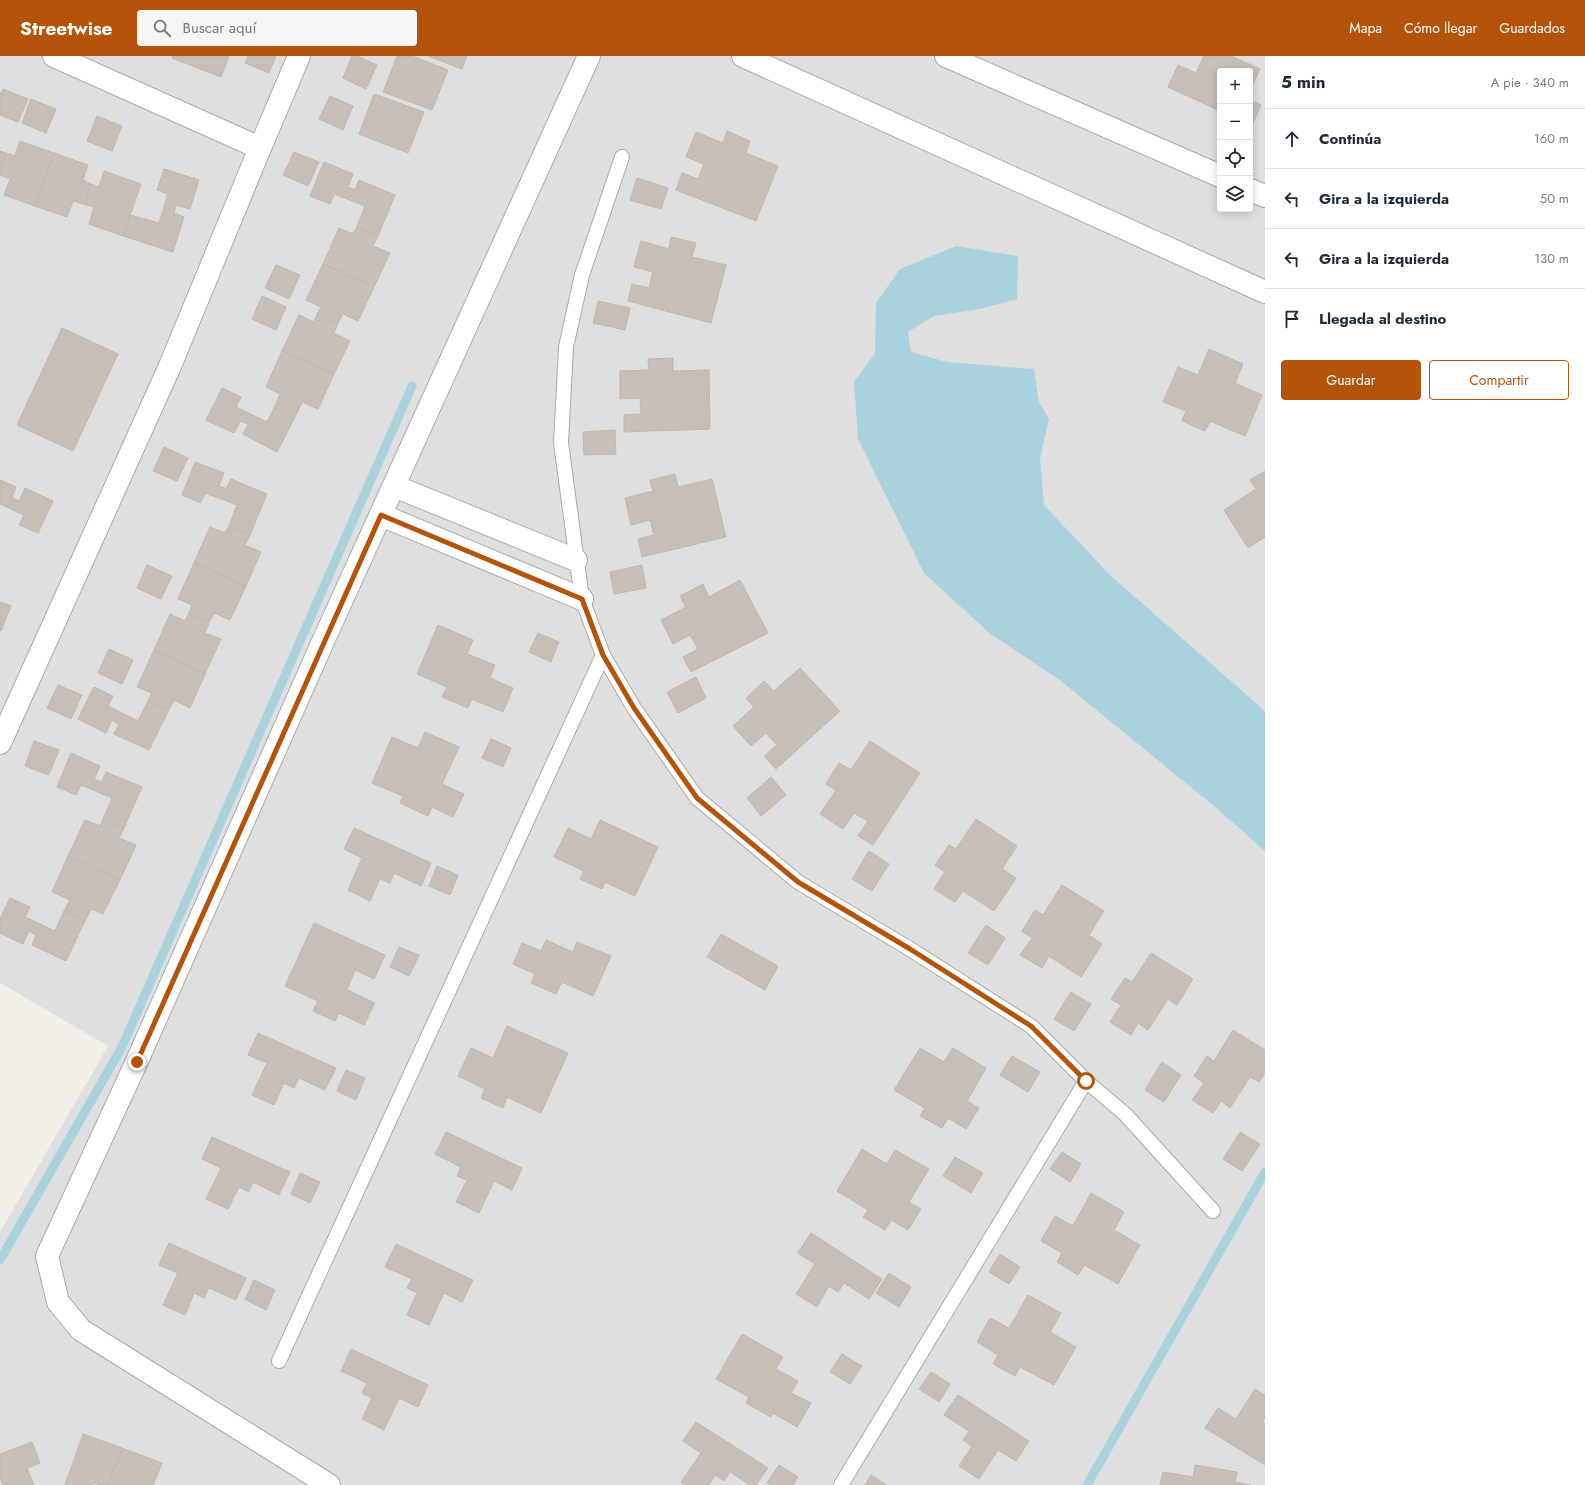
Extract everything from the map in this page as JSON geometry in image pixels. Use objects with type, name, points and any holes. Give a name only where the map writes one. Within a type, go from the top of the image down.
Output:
[{"type":"street","points":[[54,56],[260,148]]},
{"type":"street","points":[[0,743],[170,366],[299,56]]},
{"type":"street","points":[[329,1485],[306,1479],[81,1330],[58,1302],[47,1256],[141,1054],[381,515],[588,56]]},
{"type":"street","points":[[743,56],[1265,292]]},
{"type":"street","points":[[946,56],[1217,175]]},
{"type":"street","points":[[1253,191],[1265,196]]},
{"type":"street","points":[[394,486],[576,560]]},
{"type":"street","points":[[381,515],[582,599]]},
{"type":"lane","points":[[622,158],[582,275],[566,347],[561,443],[582,599],[603,655],[634,708],[697,798],[798,882],[910,949],[1031,1026],[1086,1081],[1125,1114],[1213,1211]]},
{"type":"lane","points":[[280,1361],[603,655]]},
{"type":"lane","points":[[841,1485],[1086,1081]]},
{"type":"shaded area","points":[[0,56],[1265,56],[1265,1485],[0,1485],[0,1232],[108,1046],[0,983]]},
{"type":"water","points":[[956,246],[1018,256],[1017,299],[980,309],[934,316],[908,332],[911,352],[947,362],[1034,369],[1039,402],[1049,419],[1040,458],[1044,505],[1111,576],[1265,711],[1265,851],[1220,811],[1061,681],[988,632],[924,573],[858,439],[854,382],[875,353],[876,303],[900,269]]},
{"type":"building","points":[[173,56],[229,56],[221,77],[172,58]]},
{"type":"building","points":[[248,56],[276,56],[269,73],[245,63]]},
{"type":"building","points":[[352,56],[357,56],[377,65],[366,89],[343,78]]},
{"type":"building","points":[[397,56],[412,56],[448,70],[432,110],[383,92]]},
{"type":"building","points":[[428,56],[467,56],[462,69]]},
{"type":"building","points":[[1204,56],[1231,56],[1260,69],[1253,84],[1253,68],[1217,68],[1217,110],[1168,87],[1178,65],[1196,73]]},
{"type":"building","points":[[3,89],[28,99],[18,122],[0,115],[0,95]]},
{"type":"building","points":[[374,94],[424,112],[408,153],[359,134]]},
{"type":"building","points":[[330,96],[353,106],[343,130],[319,119]]},
{"type":"building","points":[[31,99],[56,109],[46,133],[22,123]]},
{"type":"building","points":[[1253,101],[1261,105],[1253,123]]},
{"type":"building","points":[[97,116],[122,126],[112,151],[87,141]]},
{"type":"building","points":[[727,131],[750,141],[746,153],[778,166],[756,221],[676,190],[682,173],[698,179],[704,164],[686,157],[696,132],[723,143]]},
{"type":"building","points":[[20,141],[54,153],[35,206],[4,195],[10,179],[0,175],[0,171],[6,153],[15,156]]},
{"type":"building","points":[[0,151],[6,153],[0,171]]},
{"type":"building","points":[[294,152],[319,162],[308,186],[283,175]]},
{"type":"building","points":[[54,153],[88,165],[83,180],[91,184],[84,204],[73,201],[67,217],[35,206]]},
{"type":"building","points":[[324,162],[353,174],[348,187],[355,190],[359,180],[395,195],[378,236],[357,227],[365,206],[334,194],[330,204],[310,196]]},
{"type":"building","points":[[164,169],[199,180],[190,209],[176,205],[174,213],[184,217],[173,252],[123,236],[130,215],[159,223],[168,194],[157,190]]},
{"type":"building","points":[[104,171],[141,184],[123,236],[89,224],[94,207],[84,204],[91,184],[99,187]]},
{"type":"building","points":[[637,178],[668,188],[661,209],[630,200]]},
{"type":"building","points":[[357,227],[378,236],[373,246],[390,253],[374,287],[323,264],[339,228],[353,234]]},
{"type":"building","points":[[671,237],[696,243],[692,257],[726,265],[711,323],[628,301],[632,284],[649,288],[653,272],[634,267],[641,241],[669,249]]},
{"type":"building","points":[[323,264],[374,287],[358,321],[343,314],[338,323],[317,314],[321,307],[306,300]]},
{"type":"building","points":[[276,265],[300,275],[289,299],[265,288]]},
{"type":"building","points":[[262,296],[286,307],[276,330],[252,319]]},
{"type":"building","points":[[598,301],[630,308],[625,330],[593,323]]},
{"type":"building","points":[[317,314],[338,323],[334,333],[350,341],[334,374],[282,351],[299,315],[314,322]]},
{"type":"building","points":[[62,328],[118,354],[73,451],[17,425]]},
{"type":"building","points":[[1209,349],[1243,364],[1235,383],[1262,395],[1245,436],[1210,421],[1205,431],[1182,421],[1186,411],[1163,402],[1178,367],[1198,375]]},
{"type":"building","points":[[282,351],[334,374],[318,409],[302,402],[298,411],[277,402],[280,394],[266,387]]},
{"type":"building","points":[[673,358],[673,371],[709,370],[710,429],[624,432],[624,415],[641,414],[640,398],[620,399],[620,371],[649,370],[648,359]]},
{"type":"building","points":[[222,388],[241,397],[236,407],[267,422],[277,402],[298,411],[277,452],[243,434],[248,424],[240,421],[234,433],[206,420]]},
{"type":"building","points":[[615,430],[616,454],[584,455],[583,432]]},
{"type":"building","points":[[164,447],[188,458],[177,481],[153,471]]},
{"type":"building","points":[[195,462],[224,473],[219,486],[226,489],[231,479],[267,494],[250,535],[229,526],[237,505],[205,493],[201,503],[182,495]]},
{"type":"building","points":[[1265,471],[1265,537],[1248,548],[1224,510],[1256,489],[1250,480]]},
{"type":"building","points":[[675,474],[678,487],[712,479],[726,537],[642,557],[638,539],[654,535],[650,520],[631,525],[625,498],[653,491],[650,480]]},
{"type":"building","points":[[0,480],[16,487],[12,498],[19,501],[25,488],[53,501],[38,533],[19,525],[24,515],[0,504]]},
{"type":"building","points":[[229,526],[250,535],[245,545],[261,552],[246,586],[194,563],[210,527],[225,533]]},
{"type":"building","points":[[194,563],[246,586],[230,620],[214,613],[209,623],[189,613],[192,605],[178,599]]},
{"type":"building","points":[[147,565],[172,576],[161,599],[137,588]]},
{"type":"building","points":[[642,565],[646,588],[614,594],[610,572]]},
{"type":"building","points":[[740,580],[768,633],[691,672],[683,657],[698,649],[690,635],[673,644],[661,620],[686,607],[680,596],[703,584],[709,597]]},
{"type":"building","points":[[0,602],[11,606],[1,631],[0,630]]},
{"type":"building","points":[[189,613],[209,623],[205,633],[221,639],[205,674],[154,650],[170,614],[185,621]]},
{"type":"building","points":[[438,625],[473,640],[467,654],[495,665],[490,678],[513,688],[503,712],[472,699],[468,708],[442,697],[447,687],[417,674]]},
{"type":"building","points":[[538,633],[559,642],[551,662],[529,652]]},
{"type":"building","points":[[109,649],[133,660],[122,684],[98,673]]},
{"type":"building","points":[[154,650],[205,674],[190,708],[174,700],[169,710],[148,701],[152,693],[137,687]]},
{"type":"building","points":[[800,668],[840,711],[776,769],[764,756],[777,745],[766,733],[751,746],[733,726],[754,707],[746,698],[764,681],[774,691]]},
{"type":"building","points":[[696,677],[706,698],[678,713],[667,692]]},
{"type":"building","points":[[58,685],[82,695],[71,719],[47,708]]},
{"type":"building","points":[[94,687],[113,696],[108,706],[138,721],[148,701],[169,710],[149,750],[114,734],[119,724],[112,720],[106,733],[78,719]]},
{"type":"building","points":[[425,732],[459,747],[442,784],[464,794],[453,817],[432,807],[428,816],[400,803],[403,796],[372,783],[392,737],[418,748]]},
{"type":"building","points":[[491,739],[511,748],[503,767],[482,758]]},
{"type":"building","points":[[34,741],[59,750],[49,775],[25,766]]},
{"type":"building","points":[[870,741],[920,773],[873,845],[858,836],[868,821],[854,813],[843,829],[820,814],[836,790],[826,784],[839,763],[851,770]]},
{"type":"building","points":[[71,753],[100,766],[94,779],[102,782],[106,772],[142,787],[124,828],[103,819],[112,798],[81,785],[76,795],[57,787]]},
{"type":"building","points":[[771,777],[786,795],[761,816],[747,798]]},
{"type":"building","points":[[103,819],[124,828],[119,838],[136,845],[120,880],[68,856],[85,820],[100,826]]},
{"type":"building","points":[[976,819],[1017,846],[1002,869],[1016,878],[994,911],[963,891],[955,902],[934,889],[945,872],[935,865],[949,845],[956,849]]},
{"type":"building","points":[[600,820],[658,847],[635,896],[605,882],[602,889],[580,879],[584,871],[554,857],[568,828],[591,839]]},
{"type":"building","points":[[354,828],[431,863],[421,886],[394,873],[390,883],[380,879],[370,901],[348,890],[362,858],[344,849]]},
{"type":"building","points":[[869,851],[889,864],[872,891],[852,879]]},
{"type":"building","points":[[68,856],[120,880],[103,914],[91,909],[85,921],[64,911],[70,900],[52,892]]},
{"type":"building","points":[[437,866],[458,875],[450,895],[429,886]]},
{"type":"building","points":[[1062,885],[1104,911],[1089,935],[1102,944],[1081,977],[1049,956],[1042,968],[1020,955],[1032,938],[1022,931],[1035,910],[1043,915]]},
{"type":"building","points":[[10,898],[30,907],[25,917],[55,931],[64,911],[85,921],[66,961],[32,945],[36,935],[29,931],[23,944],[0,933],[0,919]]},
{"type":"building","points":[[314,923],[385,955],[374,979],[355,970],[347,990],[375,1003],[364,1025],[339,1013],[335,1021],[313,1011],[318,1001],[285,986]]},
{"type":"building","points":[[986,925],[1005,938],[988,965],[968,953]]},
{"type":"building","points":[[721,934],[778,966],[765,990],[707,957]]},
{"type":"building","points":[[546,940],[573,952],[577,942],[611,956],[593,996],[562,982],[556,994],[531,983],[535,974],[513,964],[522,943],[541,951]]},
{"type":"building","points":[[399,947],[419,955],[409,976],[390,967]]},
{"type":"building","points":[[1151,953],[1193,979],[1177,1005],[1168,999],[1148,1030],[1138,1023],[1131,1035],[1110,1022],[1121,1005],[1111,999],[1125,978],[1132,982]]},
{"type":"building","points":[[1071,992],[1091,1004],[1074,1031],[1054,1019]]},
{"type":"building","points":[[507,1026],[568,1053],[541,1113],[507,1097],[503,1108],[481,1098],[485,1089],[458,1076],[471,1048],[493,1058]]},
{"type":"building","points":[[1233,1030],[1265,1050],[1265,1073],[1259,1082],[1250,1077],[1230,1108],[1221,1101],[1213,1113],[1192,1100],[1204,1083],[1194,1076],[1207,1056],[1214,1061]]},
{"type":"building","points":[[258,1033],[336,1068],[325,1090],[299,1078],[294,1088],[284,1083],[274,1105],[252,1095],[267,1063],[248,1055]]},
{"type":"building","points":[[920,1048],[944,1062],[953,1048],[986,1068],[967,1101],[979,1108],[966,1129],[948,1118],[942,1128],[920,1116],[925,1108],[894,1090]]},
{"type":"building","points":[[1012,1056],[1040,1072],[1028,1092],[1000,1075]]},
{"type":"building","points":[[1162,1062],[1181,1075],[1164,1102],[1145,1090]]},
{"type":"building","points":[[346,1070],[365,1078],[356,1100],[337,1091]]},
{"type":"building","points":[[446,1132],[522,1168],[512,1190],[494,1181],[479,1213],[456,1202],[467,1180],[457,1176],[461,1167],[435,1154]]},
{"type":"building","points":[[1240,1132],[1260,1144],[1242,1171],[1223,1159]]},
{"type":"building","points":[[212,1137],[290,1172],[279,1195],[253,1182],[249,1192],[239,1187],[228,1209],[206,1199],[221,1168],[202,1159]]},
{"type":"building","points":[[862,1149],[887,1164],[895,1150],[929,1169],[909,1202],[921,1209],[908,1230],[891,1220],[885,1230],[863,1217],[868,1210],[837,1191]]},
{"type":"building","points":[[1062,1152],[1081,1164],[1070,1182],[1050,1169]]},
{"type":"building","points":[[955,1157],[983,1173],[971,1193],[943,1176]]},
{"type":"building","points":[[300,1173],[320,1182],[310,1203],[291,1194]]},
{"type":"building","points":[[1091,1193],[1124,1212],[1114,1230],[1140,1245],[1118,1284],[1084,1265],[1078,1275],[1057,1262],[1062,1253],[1041,1241],[1055,1216],[1073,1226]]},
{"type":"building","points":[[811,1233],[882,1279],[869,1299],[844,1283],[838,1292],[829,1286],[817,1307],[796,1294],[815,1264],[798,1253]]},
{"type":"building","points":[[169,1243],[246,1278],[236,1300],[209,1288],[204,1298],[194,1293],[185,1315],[163,1305],[178,1273],[159,1265]]},
{"type":"building","points":[[396,1244],[473,1280],[462,1302],[444,1293],[429,1325],[407,1315],[417,1293],[407,1288],[412,1279],[385,1267]]},
{"type":"building","points":[[1000,1254],[1020,1267],[1009,1284],[989,1272]]},
{"type":"building","points":[[889,1273],[911,1287],[899,1307],[876,1293]]},
{"type":"building","points":[[254,1280],[275,1290],[266,1310],[245,1299]]},
{"type":"building","points":[[1028,1295],[1061,1313],[1050,1332],[1076,1347],[1054,1385],[1020,1367],[1015,1376],[993,1364],[998,1355],[977,1342],[990,1318],[1009,1328]]},
{"type":"building","points":[[742,1334],[783,1357],[776,1369],[798,1381],[791,1393],[811,1403],[797,1427],[773,1413],[771,1417],[746,1403],[749,1397],[716,1379]]},
{"type":"building","points":[[351,1349],[428,1385],[418,1407],[399,1398],[384,1430],[362,1419],[372,1398],[362,1393],[367,1383],[341,1371]]},
{"type":"building","points":[[842,1354],[862,1366],[850,1384],[830,1372]]},
{"type":"building","points":[[931,1372],[950,1384],[939,1402],[919,1389]]},
{"type":"building","points":[[1255,1389],[1265,1395],[1265,1418],[1262,1422],[1265,1424],[1265,1465],[1205,1428],[1218,1408],[1236,1419]]},
{"type":"building","points":[[958,1395],[1029,1441],[1016,1461],[998,1450],[979,1479],[959,1466],[972,1446],[963,1440],[969,1431],[944,1415]]},
{"type":"building","points":[[696,1422],[768,1468],[756,1485],[750,1485],[730,1472],[724,1481],[715,1475],[709,1485],[686,1485],[681,1482],[701,1453],[683,1441]]},
{"type":"building","points":[[83,1434],[122,1448],[108,1485],[93,1483],[92,1485],[65,1485]]},
{"type":"building","points":[[32,1442],[40,1463],[27,1468],[34,1485],[3,1485],[0,1478],[0,1454]]},
{"type":"building","points":[[122,1448],[162,1463],[153,1485],[108,1485]]},
{"type":"building","points":[[779,1465],[798,1477],[793,1485],[771,1485],[767,1483]]},
{"type":"building","points":[[1195,1465],[1237,1472],[1235,1482],[1251,1485],[1160,1485],[1163,1472],[1193,1477]]},
{"type":"building","points":[[871,1475],[887,1485],[865,1485]]},
{"type":"waterway","points":[[0,1260],[122,1047],[412,386]]},
{"type":"waterway","points":[[1087,1485],[1265,1172]]},
{"type":"route","points":[[137,1062],[381,515],[582,599],[603,655],[634,708],[697,798],[798,882],[910,949],[1031,1026],[1086,1081]]}]
